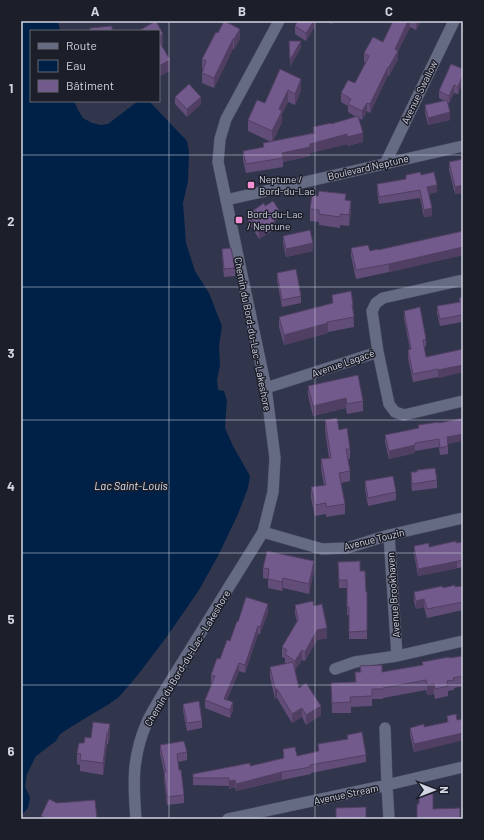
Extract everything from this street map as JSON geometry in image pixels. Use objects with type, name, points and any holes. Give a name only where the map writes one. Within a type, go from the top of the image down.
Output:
[{"type":"street","name":"Chemin du Bord-du-Lac - Lakeshore","points":[[136,819],[134,774],[136,755],[148,720],[262,532],[273,492],[275,458],[266,388],[218,162],[220,139],[226,119],[279,21]]},
{"type":"street","name":"Avenue Swallow","points":[[385,164],[454,21]]},
{"type":"street","name":"Boulevard Neptune","points":[[226,200],[463,146]]},
{"type":"street","name":"Avenue Lagacé","points":[[266,388],[378,352],[372,311],[376,303],[383,298],[463,280]]},
{"type":"street","points":[[378,352],[389,404],[395,412],[404,415],[463,401]]},
{"type":"street","name":"Avenue Touzin","points":[[262,532],[322,549],[346,548],[389,535],[463,518]]},
{"type":"street","name":"Avenue Brookhaven","points":[[389,535],[397,656]]},
{"type":"street","points":[[336,669],[355,662],[397,656],[463,641]]},
{"type":"street","points":[[385,728],[389,819]]},
{"type":"street","name":"Avenue Stream","points":[[228,819],[268,815],[463,767]]},
{"type":"water","name":"Lac Saint-Louis","points":[[21,21],[57,21],[60,30],[30,30],[30,102],[74,102],[83,118],[92,123],[101,125],[108,124],[137,102],[150,102],[187,141],[189,152],[188,181],[183,203],[186,243],[195,271],[209,293],[222,326],[219,346],[220,365],[217,380],[218,390],[224,391],[227,401],[225,428],[233,446],[250,476],[248,488],[238,514],[219,554],[199,590],[168,635],[119,697],[60,734],[56,741],[36,756],[27,774],[25,787],[30,797],[28,808],[21,816]]},
{"type":"building","points":[[156,21],[163,34],[160,36],[160,30],[140,30]]},
{"type":"building","points":[[224,21],[240,29],[233,39],[214,78],[202,73],[206,61],[202,59],[216,32],[218,33]]},
{"type":"building","points":[[298,21],[314,21],[306,33],[295,26]]},
{"type":"building","points":[[393,21],[408,21],[395,49],[398,51],[388,67],[370,104],[367,103],[362,111],[348,104],[351,99],[341,93],[348,80],[355,83],[369,56],[364,53],[373,37],[383,42]]},
{"type":"building","points":[[112,26],[112,30],[90,30],[90,28]]},
{"type":"building","points":[[289,41],[301,41],[290,60]]},
{"type":"building","points":[[160,43],[170,60],[160,65]]},
{"type":"building","points":[[451,64],[463,69],[463,74],[458,87],[454,85],[449,96],[439,91]]},
{"type":"building","points":[[280,69],[301,79],[295,94],[288,90],[279,109],[282,111],[272,131],[248,120],[257,100],[265,103]]},
{"type":"building","points":[[189,84],[201,97],[187,109],[175,97]]},
{"type":"building","points":[[447,100],[450,112],[428,118],[425,105]]},
{"type":"building","points":[[358,116],[363,133],[347,137],[347,134],[310,144],[310,147],[282,153],[283,158],[246,164],[243,151],[264,147],[263,143],[315,133],[313,127],[331,124]]},
{"type":"building","points":[[463,159],[463,185],[455,187],[449,162]]},
{"type":"building","points":[[420,172],[421,175],[434,172],[437,185],[427,187],[432,208],[424,210],[420,190],[379,197],[377,184],[406,179],[406,175]]},
{"type":"building","points":[[319,191],[346,194],[345,200],[351,201],[349,215],[340,214],[340,217],[319,214],[319,210],[310,209],[312,195],[318,196]]},
{"type":"building","points":[[273,201],[279,210],[271,215],[275,221],[259,231],[248,214],[264,203],[265,206]]},
{"type":"building","points":[[310,230],[313,243],[286,249],[283,236]]},
{"type":"building","points":[[463,231],[463,247],[356,270],[351,248],[368,245],[370,251],[378,250]]},
{"type":"building","points":[[231,248],[235,268],[224,269],[222,249]]},
{"type":"building","points":[[296,269],[301,296],[282,300],[277,273]]},
{"type":"building","points":[[351,291],[354,317],[327,322],[328,323],[284,335],[279,317],[333,303],[332,295]]},
{"type":"building","points":[[463,297],[463,319],[462,315],[440,319],[437,306],[460,302],[459,298]]},
{"type":"building","points":[[420,307],[426,339],[423,340],[426,357],[463,349],[463,365],[413,374],[408,350],[411,349],[404,311]]},
{"type":"building","points":[[358,375],[363,401],[347,404],[346,398],[313,406],[308,386]]},
{"type":"building","points":[[337,418],[339,430],[347,428],[350,449],[346,449],[350,471],[339,473],[345,504],[326,507],[326,503],[315,505],[311,487],[326,485],[321,459],[331,458],[325,420]]},
{"type":"building","points":[[463,418],[463,434],[447,437],[448,446],[440,448],[439,439],[415,443],[415,445],[389,451],[385,435],[419,428],[418,425],[439,423]]},
{"type":"building","points":[[435,468],[437,480],[412,484],[411,472]]},
{"type":"building","points":[[393,476],[396,492],[368,498],[365,481]]},
{"type":"building","points":[[456,541],[456,543],[463,542],[463,560],[418,569],[414,546],[429,543],[429,547]]},
{"type":"building","points":[[267,551],[314,561],[309,584],[283,578],[282,582],[268,579],[269,569],[263,568]]},
{"type":"building","points":[[360,561],[360,571],[365,571],[367,592],[367,631],[349,632],[347,580],[339,580],[338,562]]},
{"type":"building","points":[[455,585],[455,587],[463,586],[463,602],[427,609],[424,599],[416,601],[414,592],[442,586],[443,588]]},
{"type":"building","points":[[246,597],[268,604],[260,627],[258,626],[245,665],[239,663],[224,699],[233,702],[230,710],[205,700],[215,676],[211,675],[217,658],[220,659],[227,640],[230,641]]},
{"type":"building","points":[[313,601],[314,606],[322,604],[327,628],[317,630],[305,652],[302,650],[295,661],[285,654],[287,650],[282,647],[298,620],[295,605]]},
{"type":"building","points":[[463,656],[463,676],[447,681],[448,686],[435,689],[434,684],[427,685],[426,680],[383,689],[372,689],[372,696],[350,697],[351,702],[332,703],[331,683],[356,682],[355,672],[361,672],[360,666],[382,665],[382,672],[423,665],[422,662]]},
{"type":"building","points":[[293,662],[299,688],[306,683],[321,706],[306,715],[302,708],[292,714],[277,689],[275,689],[270,667]]},
{"type":"building","points":[[199,701],[202,721],[187,723],[183,704]]},
{"type":"building","points":[[456,714],[457,720],[463,719],[463,733],[414,744],[410,728],[424,724],[424,727],[448,722],[447,716]]},
{"type":"building","points":[[93,722],[110,724],[107,733],[103,763],[80,760],[81,754],[77,753],[79,743],[84,743],[85,737],[91,738]]},
{"type":"building","points":[[362,732],[366,755],[310,765],[311,767],[282,772],[236,784],[235,780],[229,781],[229,778],[193,778],[193,774],[250,763],[250,766],[284,758],[283,749],[295,747],[297,756],[319,751],[318,744],[348,739],[347,735]]},
{"type":"building","points":[[184,741],[187,752],[177,754],[179,770],[181,770],[184,795],[167,797],[164,772],[166,772],[160,745]]},
{"type":"building","points":[[433,794],[433,809],[460,808],[460,819],[417,819],[417,804],[419,804],[419,795]]},
{"type":"building","points":[[49,799],[57,803],[95,800],[97,819],[47,819],[41,816]]},
{"type":"building","points":[[366,807],[366,819],[336,819],[336,808]]},
{"type":"building","points":[[320,817],[320,819],[308,819]]},
{"type":"place","name":"Neptune / Bord-du-Lac","points":[[251,185]]},
{"type":"place","name":"Bord-du-Lac / Neptune","points":[[239,220]]}]
